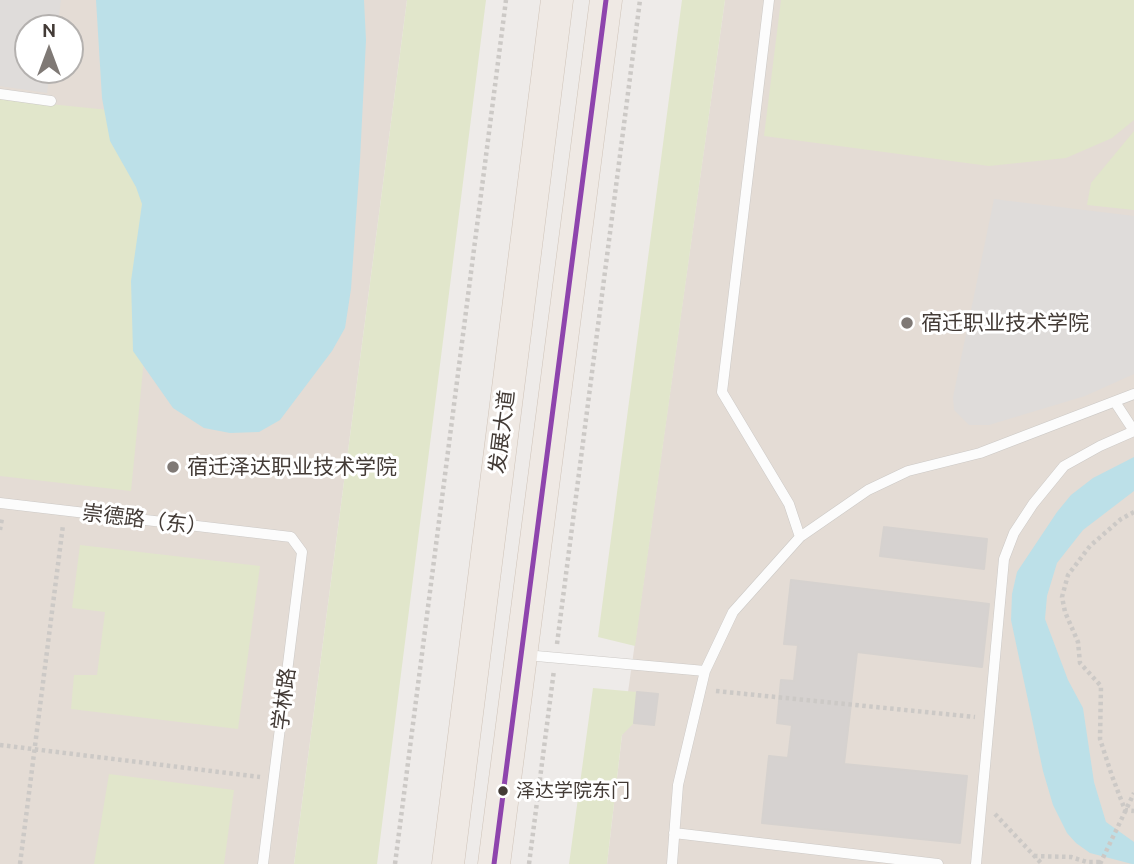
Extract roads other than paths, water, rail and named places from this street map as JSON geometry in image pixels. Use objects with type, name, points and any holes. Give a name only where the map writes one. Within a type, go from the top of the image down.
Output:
[{"type":"main road","name":"发展大道","points":[[447,864],[557,0]]},
{"type":"main road","points":[[494,864],[606,0]]},
{"type":"lane","points":[[769,0],[722,391],[789,504],[800,537]]},
{"type":"lane","points":[[0,94],[51,101]]},
{"type":"lane","points":[[672,864],[678,785],[705,671],[733,612],[800,537],[868,489],[908,471],[980,453],[1134,394]]},
{"type":"lane","points":[[976,864],[1004,559],[1014,533],[1033,504],[1064,466],[1134,431],[1115,402]]},
{"type":"lane","name":"崇德路（东）","points":[[0,503],[291,537]]},
{"type":"lane","name":"学林路","points":[[263,864],[302,552],[291,537]]},
{"type":"lane","points":[[521,655],[705,671]]},
{"type":"lane","points":[[674,832],[938,864]]},
{"type":"water","points":[[96,0],[364,0],[366,40],[360,160],[351,289],[345,328],[332,351],[280,420],[259,432],[230,433],[204,428],[173,408],[133,351],[131,281],[142,204],[136,187],[110,141],[102,98]]},
{"type":"water","points":[[1134,457],[1134,491],[1083,530],[1057,563],[1047,596],[1045,619],[1068,680],[1083,708],[1094,782],[1106,822],[1134,842],[1132,864],[1090,853],[1076,843],[1067,833],[1053,805],[1043,771],[1011,620],[1012,594],[1017,572],[1057,512],[1071,495],[1093,478]]},
{"type":"place","name":"宿迁职业技术学院","points":[[907,323]]},
{"type":"place","name":"宿迁泽达职业技术学院","points":[[173,467]]},
{"type":"place","name":"泽达学院东门","points":[[503,791]]}]
